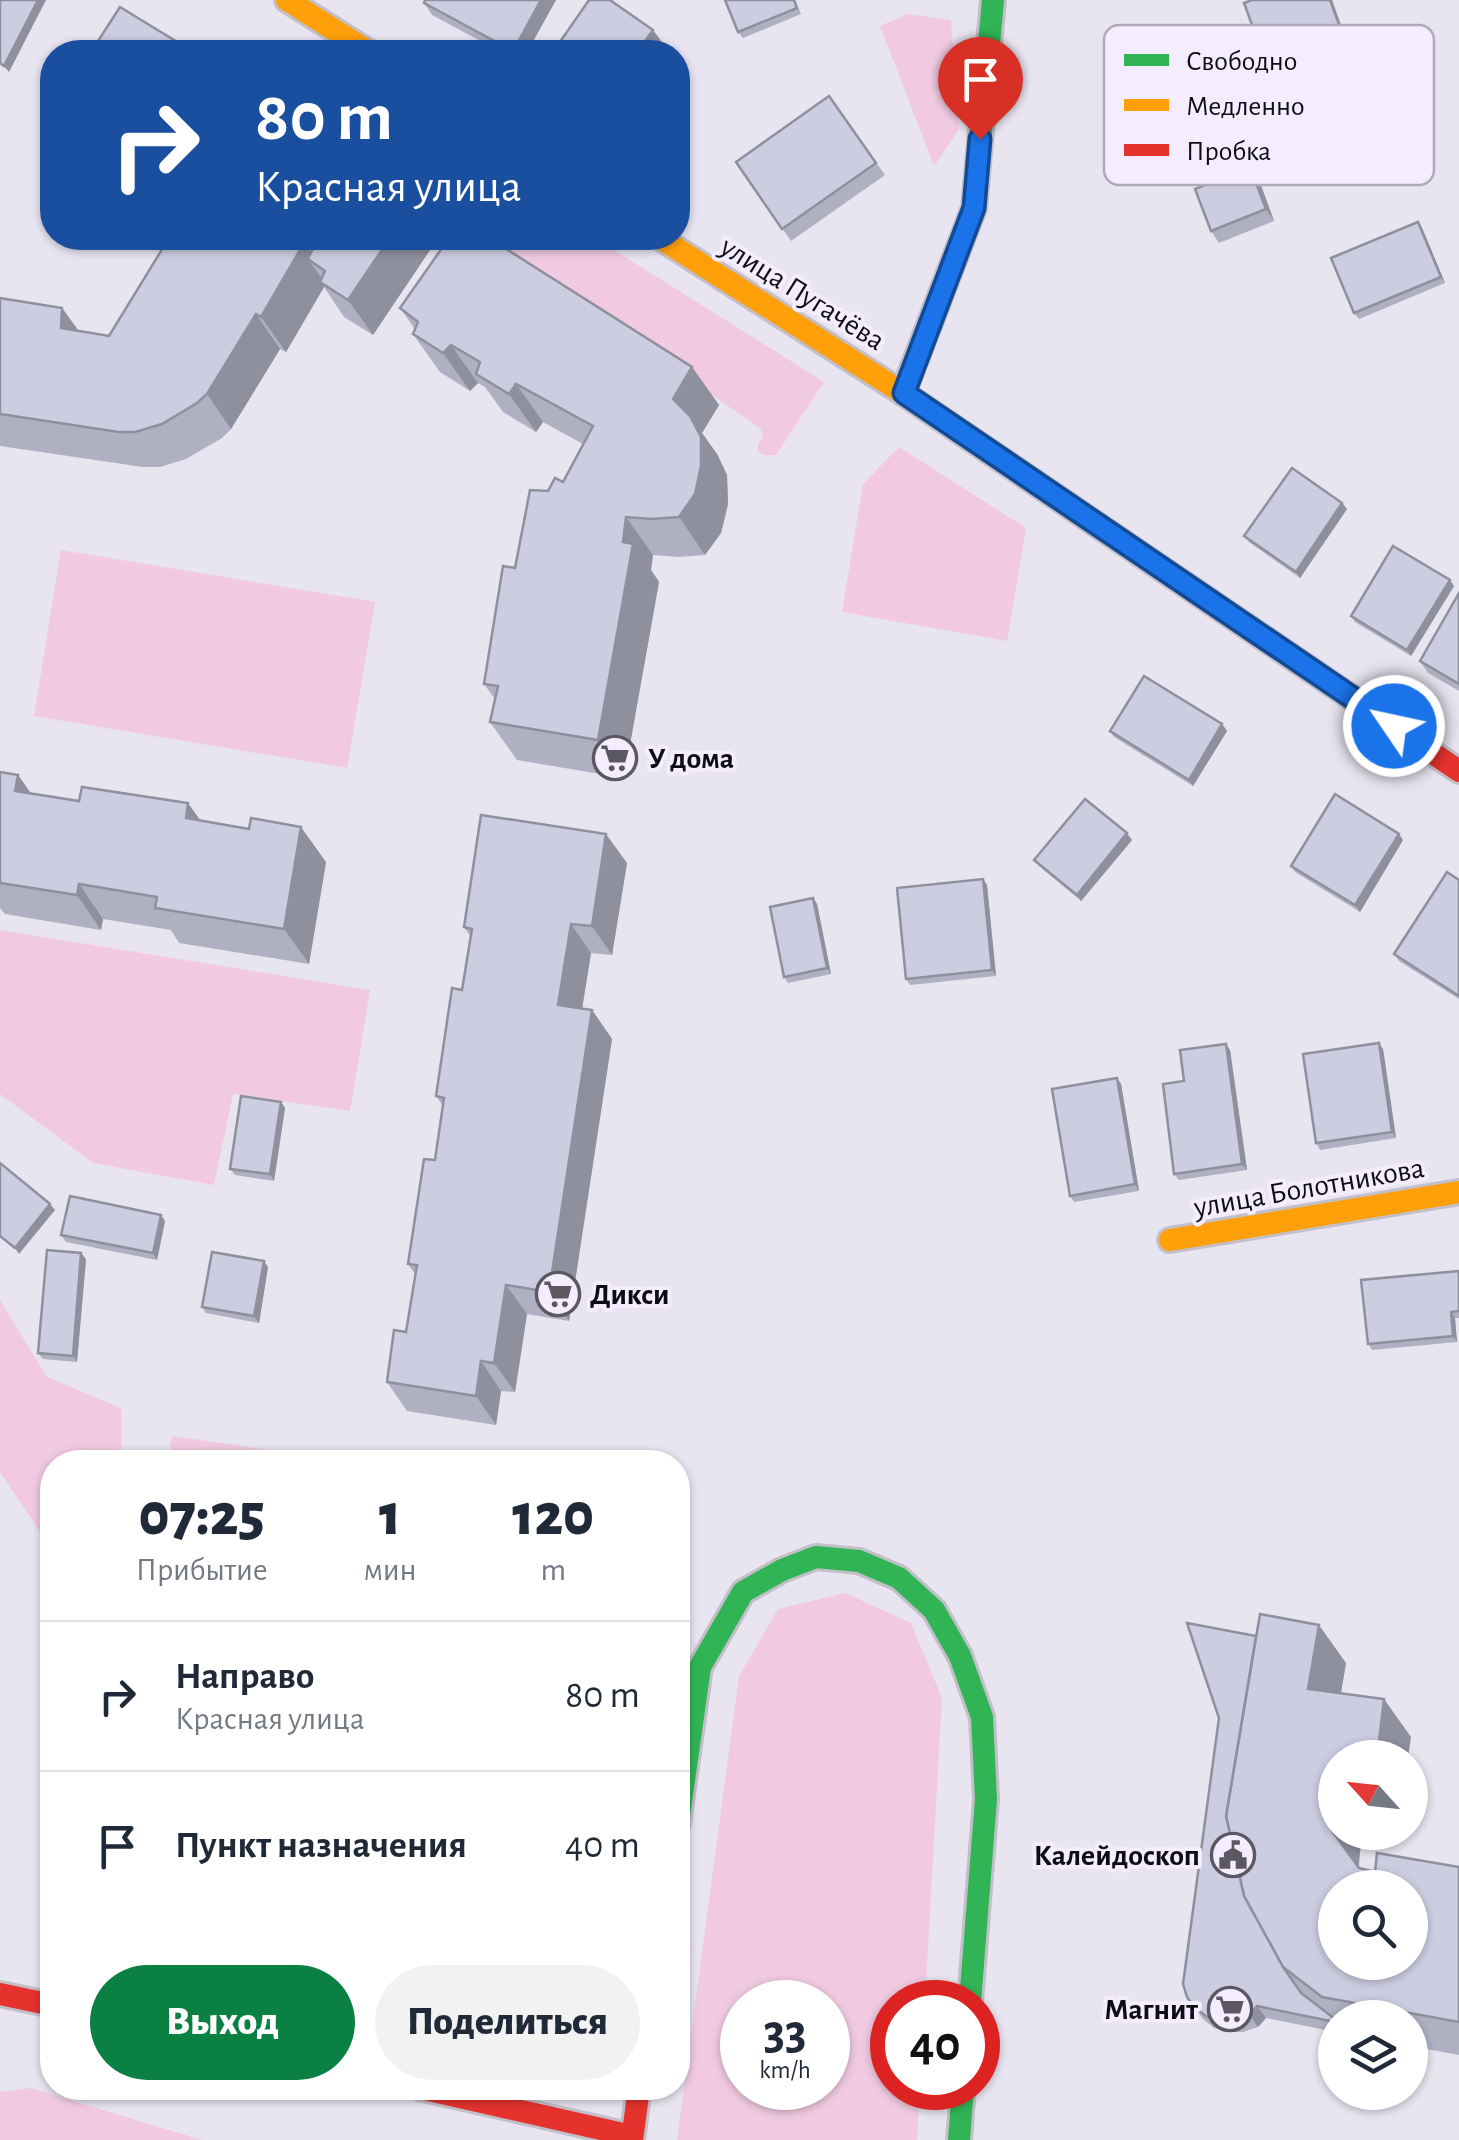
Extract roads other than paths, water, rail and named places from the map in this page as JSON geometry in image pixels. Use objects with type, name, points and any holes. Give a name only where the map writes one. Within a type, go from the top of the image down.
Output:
[{"type":"street","points":[[287,0],[351,40]]},
{"type":"street","points":[[904,393],[974,208],[993,0]]},
{"type":"street","name":"улица Пугачёва","points":[[679,250],[904,393],[1459,771]]},
{"type":"street","name":"улица Болотникова","points":[[1170,1240],[1459,1192]]},
{"type":"street","points":[[690,1738],[700,1667],[744,1592],[782,1570],[816,1557],[859,1560],[900,1578],[934,1610],[960,1656],[982,1717],[986,1799],[972,1980]]},
{"type":"street","points":[[0,1994],[40,2002]]},
{"type":"street","points":[[471,2100],[632,2138],[637,2100]]},
{"type":"street","points":[[959,2140],[961,2110]]},
{"type":"place","name":"У дома","points":[[615,758]]},
{"type":"place","name":"Дикси","points":[[558,1294]]},
{"type":"place","name":"Калейдоскоп","points":[[1233,1855]]},
{"type":"place","name":"Магнит","points":[[1230,2009]]}]
